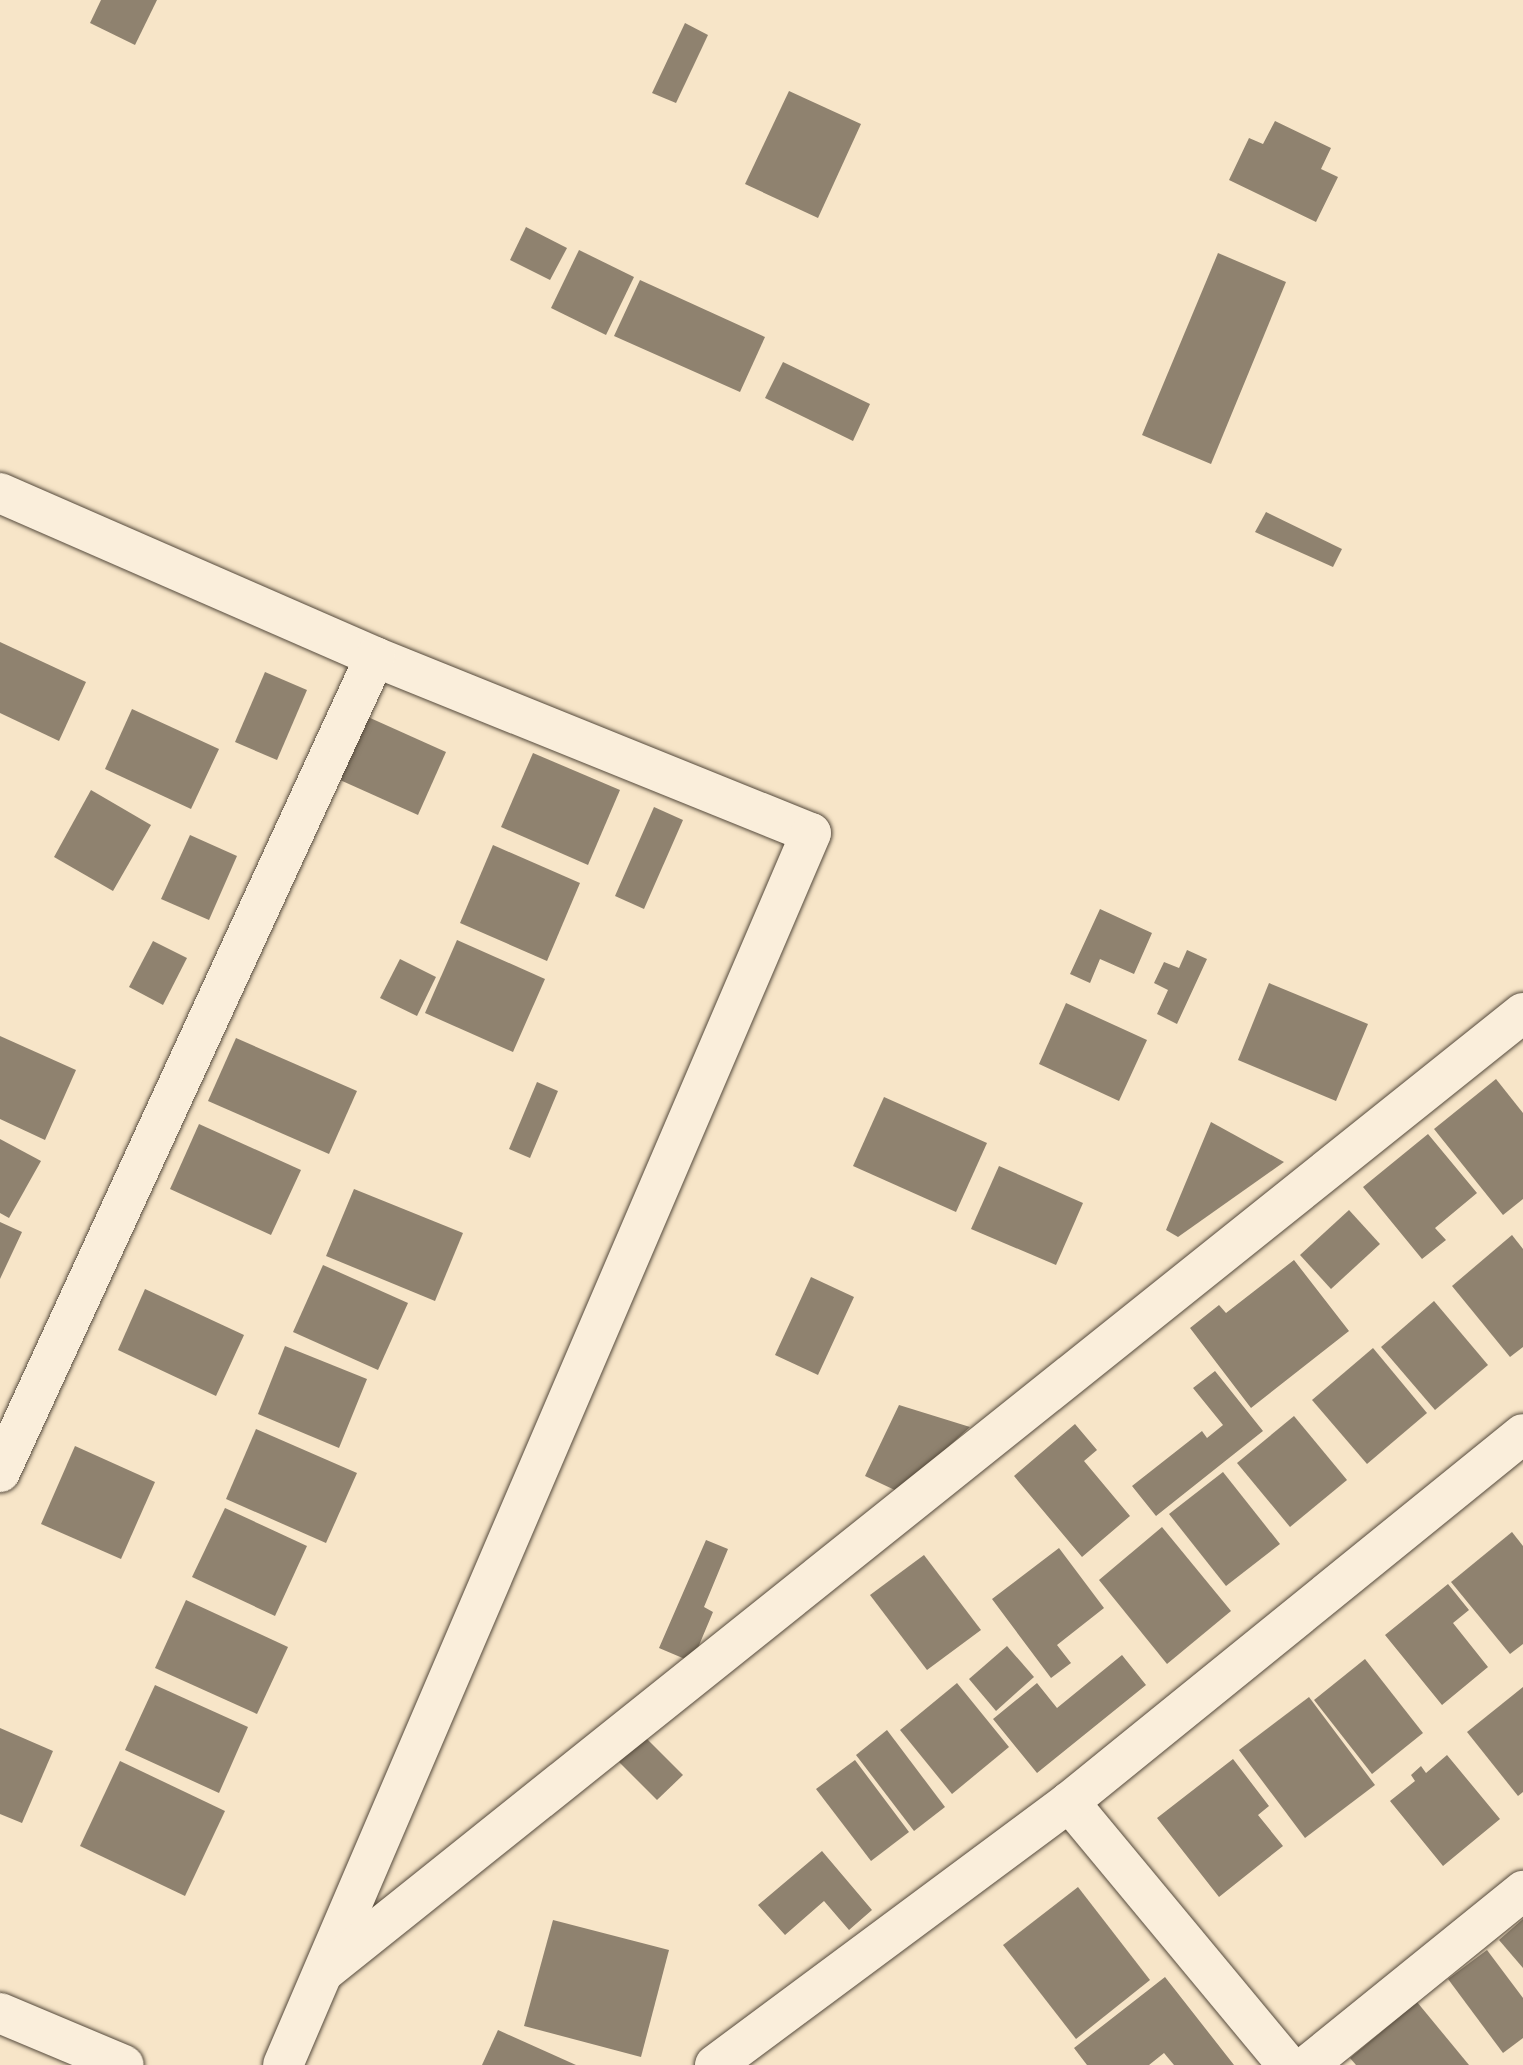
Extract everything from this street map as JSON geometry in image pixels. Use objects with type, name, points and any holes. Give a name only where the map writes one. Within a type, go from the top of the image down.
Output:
[{"type":"street","points":[[0,493],[375,656],[811,833],[283,2065]]},
{"type":"street","points":[[0,1472],[375,656]]},
{"type":"street","points":[[322,1974],[1523,1013]]},
{"type":"street","points":[[715,2065],[1068,1802],[1523,1434]]},
{"type":"street","points":[[1068,1802],[1287,2065]]},
{"type":"street","points":[[1308,2065],[1523,1890]]},
{"type":"street","points":[[0,2013],[124,2065]]},
{"type":"building","points":[[101,0],[157,0],[135,45],[90,23]]},
{"type":"building","points":[[685,23],[708,35],[676,103],[652,93]]},
{"type":"building","points":[[789,91],[861,124],[818,218],[745,184]]},
{"type":"building","points":[[1275,121],[1331,148],[1321,169],[1338,177],[1316,222],[1229,180],[1249,138],[1263,144]]},
{"type":"building","points":[[526,227],[567,248],[550,280],[510,260]]},
{"type":"building","points":[[579,250],[634,277],[606,335],[551,308]]},
{"type":"building","points":[[1218,253],[1286,282],[1211,464],[1142,435]]},
{"type":"building","points":[[640,280],[765,337],[740,392],[614,336]]},
{"type":"building","points":[[783,362],[870,404],[853,441],[765,398]]},
{"type":"building","points":[[1266,512],[1342,549],[1333,567],[1255,532]]},
{"type":"building","points":[[0,642],[86,682],[59,741],[0,713]]},
{"type":"building","points":[[265,672],[307,690],[277,760],[235,742]]},
{"type":"building","points":[[132,709],[219,749],[191,809],[105,769]]},
{"type":"building","points":[[368,717],[446,752],[418,815],[340,780]]},
{"type":"building","points":[[533,753],[620,790],[588,865],[501,827]]},
{"type":"building","points":[[91,790],[151,825],[113,891],[54,857]]},
{"type":"building","points":[[654,807],[683,820],[644,909],[615,896]]},
{"type":"building","points":[[190,835],[237,856],[209,920],[161,899]]},
{"type":"building","points":[[493,845],[580,883],[547,961],[460,923]]},
{"type":"building","points":[[1100,909],[1152,933],[1134,974],[1100,959],[1090,983],[1070,974]]},
{"type":"building","points":[[457,940],[545,979],[513,1052],[425,1013]]},
{"type":"building","points":[[153,941],[187,958],[163,1005],[129,987]]},
{"type":"building","points":[[1187,950],[1207,959],[1177,1024],[1157,1014],[1168,990],[1154,983],[1164,962],[1179,968]]},
{"type":"building","points":[[400,959],[436,977],[417,1016],[380,998]]},
{"type":"building","points":[[1269,983],[1368,1024],[1336,1101],[1238,1060]]},
{"type":"building","points":[[1066,1003],[1147,1040],[1119,1101],[1039,1064]]},
{"type":"building","points":[[0,1036],[76,1070],[45,1140],[0,1119]]},
{"type":"building","points":[[236,1038],[357,1091],[329,1154],[208,1101]]},
{"type":"building","points":[[1496,1079],[1523,1113],[1523,1199],[1503,1215],[1434,1129]]},
{"type":"building","points":[[537,1082],[558,1091],[530,1158],[509,1149]]},
{"type":"building","points":[[884,1097],[987,1143],[956,1212],[853,1166]]},
{"type":"building","points":[[1211,1122],[1284,1162],[1178,1237],[1166,1230]]},
{"type":"building","points":[[199,1124],[301,1170],[271,1235],[170,1189]]},
{"type":"building","points":[[1428,1134],[1477,1193],[1435,1228],[1446,1240],[1422,1259],[1363,1187]]},
{"type":"building","points":[[0,1139],[41,1161],[9,1218],[0,1213]]},
{"type":"building","points":[[999,1166],[1083,1203],[1056,1265],[971,1229]]},
{"type":"building","points":[[354,1189],[463,1233],[435,1301],[326,1256]]},
{"type":"building","points":[[1349,1210],[1380,1244],[1331,1289],[1300,1255]]},
{"type":"building","points":[[0,1222],[22,1232],[0,1279]]},
{"type":"building","points":[[1512,1235],[1523,1249],[1523,1347],[1510,1357],[1452,1286]]},
{"type":"building","points":[[1294,1260],[1349,1331],[1251,1408],[1190,1328],[1219,1305],[1226,1313]]},
{"type":"building","points":[[323,1265],[408,1303],[378,1370],[293,1332]]},
{"type":"building","points":[[811,1277],[854,1297],[818,1375],[775,1355]]},
{"type":"building","points":[[145,1289],[244,1335],[216,1396],[118,1350]]},
{"type":"building","points":[[1434,1301],[1488,1365],[1435,1410],[1381,1347]]},
{"type":"building","points":[[285,1346],[367,1379],[339,1448],[258,1414]]},
{"type":"building","points":[[1373,1348],[1427,1413],[1367,1464],[1312,1400]]},
{"type":"building","points":[[1215,1371],[1263,1431],[1156,1516],[1132,1486],[1202,1431],[1207,1438],[1223,1425],[1193,1388]]},
{"type":"building","points":[[899,1405],[970,1427],[899,1492],[865,1476]]},
{"type":"building","points":[[1294,1416],[1347,1480],[1290,1527],[1237,1463]]},
{"type":"building","points":[[1075,1424],[1097,1450],[1084,1461],[1130,1516],[1082,1557],[1014,1476]]},
{"type":"building","points":[[256,1429],[357,1473],[326,1543],[226,1499]]},
{"type":"building","points":[[75,1446],[155,1482],[121,1559],[41,1524]]},
{"type":"building","points":[[1223,1472],[1280,1544],[1226,1586],[1169,1514]]},
{"type":"building","points":[[225,1508],[307,1546],[275,1616],[192,1577]]},
{"type":"building","points":[[1162,1527],[1231,1611],[1167,1664],[1099,1580]]},
{"type":"building","points":[[1512,1532],[1523,1546],[1523,1644],[1510,1654],[1451,1582]]},
{"type":"building","points":[[706,1540],[728,1549],[704,1607],[713,1612],[692,1662],[659,1648]]},
{"type":"building","points":[[1059,1548],[1104,1608],[1057,1645],[1071,1663],[1051,1678],[992,1599]]},
{"type":"building","points":[[924,1555],[981,1630],[927,1670],[870,1595]]},
{"type":"building","points":[[1448,1584],[1469,1610],[1453,1623],[1488,1667],[1442,1705],[1385,1635]]},
{"type":"building","points":[[186,1600],[288,1647],[257,1714],[155,1668]]},
{"type":"building","points":[[1007,1646],[1034,1677],[996,1711],[969,1679]]},
{"type":"building","points":[[1122,1655],[1146,1685],[1037,1773],[993,1719],[1037,1683],[1057,1708]]},
{"type":"building","points":[[1365,1659],[1423,1733],[1372,1774],[1314,1700]]},
{"type":"building","points":[[957,1683],[1009,1747],[952,1794],[900,1730]]},
{"type":"building","points":[[155,1685],[248,1727],[219,1793],[125,1750]]},
{"type":"building","points":[[1523,1687],[1523,1792],[1518,1796],[1467,1732]]},
{"type":"building","points":[[1309,1697],[1375,1785],[1305,1838],[1239,1750]]},
{"type":"building","points":[[0,1728],[53,1751],[22,1823],[0,1814]]},
{"type":"building","points":[[887,1730],[945,1807],[914,1831],[856,1755]]},
{"type":"building","points":[[644,1736],[683,1775],[657,1800],[619,1762]]},
{"type":"building","points":[[1447,1755],[1500,1819],[1443,1866],[1390,1801],[1415,1781],[1411,1775],[1421,1766],[1426,1773]]},
{"type":"building","points":[[1233,1759],[1269,1806],[1258,1815],[1283,1846],[1219,1897],[1157,1818]]},
{"type":"building","points":[[855,1760],[909,1832],[871,1861],[816,1789]]},
{"type":"building","points":[[120,1761],[225,1811],[185,1896],[80,1846]]},
{"type":"building","points":[[822,1851],[872,1910],[849,1930],[824,1901],[785,1935],[758,1905]]},
{"type":"building","points":[[1078,1887],[1150,1980],[1076,2039],[1003,1945]]},
{"type":"building","points":[[1523,1919],[1523,1968],[1499,1940]]},
{"type":"building","points":[[553,1920],[669,1950],[641,2057],[524,2026]]},
{"type":"building","points":[[1487,1950],[1523,1998],[1523,2038],[1503,2053],[1448,1979]]},
{"type":"building","points":[[1165,1977],[1234,2065],[1174,2065],[1164,2053],[1149,2065],[1087,2065],[1074,2048]]},
{"type":"building","points":[[1417,2002],[1469,2065],[1356,2065],[1350,2058]]},
{"type":"building","points":[[498,2030],[576,2065],[482,2065]]}]
